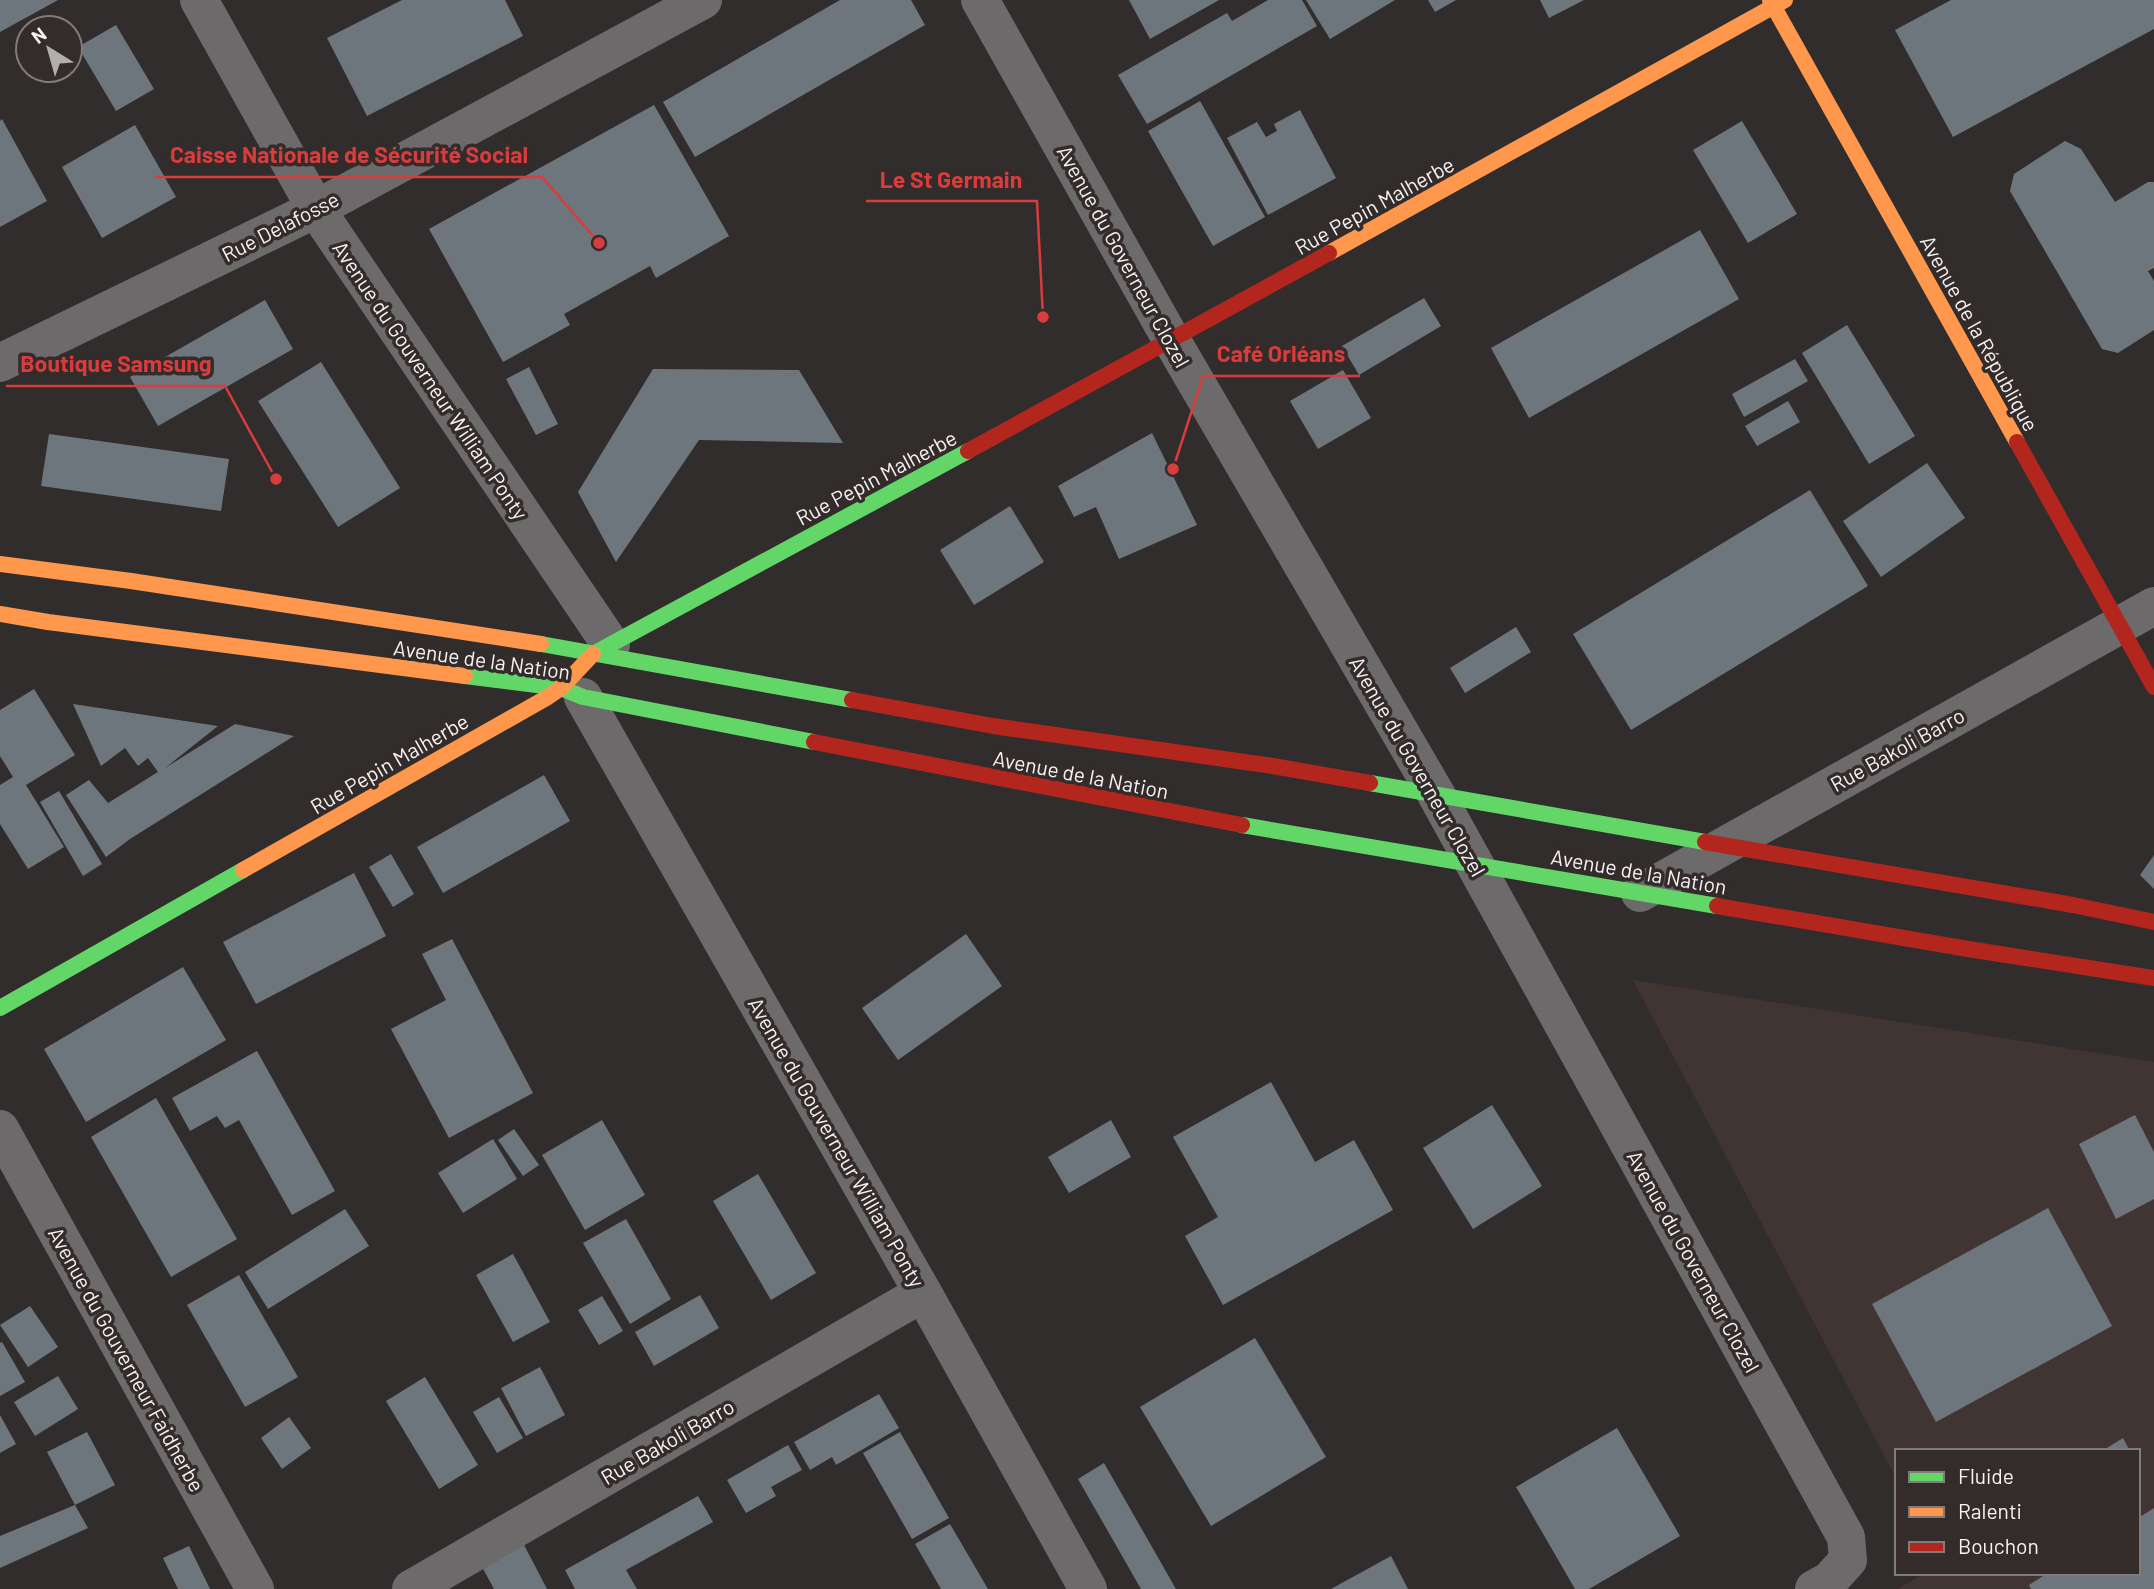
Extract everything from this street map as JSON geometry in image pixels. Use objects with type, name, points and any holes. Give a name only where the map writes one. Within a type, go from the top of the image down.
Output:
[{"type":"main road","name":"Rue Pepin Malherbe","points":[[0,1008],[572,692],[603,648],[1172,341],[1776,2]]},
{"type":"main road","name":"Avenue de la République","points":[[1776,2],[2154,687]]},
{"type":"main road","name":"Avenue de la Nation","points":[[0,564],[603,648],[993,726],[1273,766],[2073,905],[2154,922]]},
{"type":"main road","name":"Avenue de la Nation","points":[[0,614],[572,692],[1165,812],[1968,949],[2154,978]]},
{"type":"street","name":"Avenue du Gouverneur William Ponty","points":[[199,0],[316,209],[603,648]]},
{"type":"street","name":"Rue Delafosse","points":[[0,363],[316,209],[703,0]]},
{"type":"street","name":"Avenue du Governeur Clozel","points":[[980,0],[1172,341],[1436,794],[1846,1537],[1848,1560],[1830,1580],[1814,1589]]},
{"type":"street","name":"Rue Bakoli Barro","points":[[1640,893],[2154,606]]},
{"type":"street","name":"Avenue du Gouverneur William Ponty","points":[[572,692],[923,1293],[1088,1589]]},
{"type":"street","name":"Avenue du Gouverneur Faidherbe","points":[[0,1129],[255,1589]]},
{"type":"street","name":"Rue Bakoli Barro","points":[[411,1589],[923,1293]]},
{"type":"shaded area","points":[[1633,980],[2154,1062],[2154,1589],[1898,1589],[1922,1575],[2140,1575],[2140,1449],[1895,1449],[1895,1476]]},
{"type":"building","points":[[0,0],[58,0],[33,14],[14,14],[14,24],[0,32]]},
{"type":"building","points":[[402,0],[505,0],[523,36],[367,116],[327,38]]},
{"type":"building","points":[[840,0],[911,0],[925,25],[695,157],[663,102]]},
{"type":"building","points":[[1129,0],[1219,0],[1150,39]]},
{"type":"building","points":[[1268,0],[1302,0],[1317,26],[1147,124],[1118,75],[1227,13],[1232,21]]},
{"type":"building","points":[[1306,0],[1395,0],[1330,39]]},
{"type":"building","points":[[1428,0],[1456,0],[1435,12]]},
{"type":"building","points":[[1540,0],[1584,0],[1549,18]]},
{"type":"building","points":[[1951,0],[2154,0],[2154,29],[1953,137],[1895,30]]},
{"type":"building","points":[[116,25],[154,89],[116,111],[84,57],[84,44]]},
{"type":"building","points":[[1200,101],[1265,217],[1213,246],[1148,131]]},
{"type":"building","points":[[654,105],[729,236],[656,278],[650,266],[564,314],[570,325],[503,362],[429,229]]},
{"type":"building","points":[[1300,110],[1336,178],[1268,215],[1227,138],[1257,122],[1266,137],[1277,131],[1274,124]]},
{"type":"building","points":[[2,119],[47,201],[0,227],[0,121]]},
{"type":"building","points":[[1742,121],[1797,214],[1748,243],[1693,150]]},
{"type":"building","points":[[135,125],[176,197],[102,238],[62,167]]},
{"type":"building","points":[[2065,141],[2081,149],[2115,202],[2148,182],[2154,182],[2154,268],[2148,271],[2154,281],[2154,330],[2118,353],[2102,349],[2010,191],[2014,174]]},
{"type":"building","points":[[1700,230],[1739,299],[1529,418],[1491,348]]},
{"type":"building","points":[[1424,298],[1441,326],[1359,375],[1342,346]]},
{"type":"building","points":[[265,300],[293,349],[158,426],[130,377]]},
{"type":"building","points":[[1847,325],[1915,436],[1869,464],[1802,353]]},
{"type":"building","points":[[1795,359],[1808,381],[1744,417],[1732,394]]},
{"type":"building","points":[[321,362],[400,488],[338,527],[258,401]]},
{"type":"building","points":[[529,367],[558,424],[536,435],[506,379]]},
{"type":"building","points":[[653,369],[799,370],[843,443],[699,440],[616,562],[578,492]]},
{"type":"building","points":[[1343,370],[1371,418],[1318,449],[1290,401]]},
{"type":"building","points":[[1788,401],[1800,422],[1757,446],[1745,426]]},
{"type":"building","points":[[1152,433],[1197,525],[1119,559],[1096,507],[1074,517],[1058,486]]},
{"type":"building","points":[[49,434],[229,459],[221,511],[41,486]]},
{"type":"building","points":[[1927,463],[1965,518],[1881,577],[1843,521]]},
{"type":"building","points":[[1810,490],[1868,586],[1631,730],[1573,634]]},
{"type":"building","points":[[1010,506],[1044,562],[974,605],[940,550]]},
{"type":"building","points":[[1516,627],[1531,652],[1465,693],[1450,668]]},
{"type":"building","points":[[34,689],[75,755],[26,785],[64,847],[28,869],[0,824],[0,785],[13,777],[0,756],[0,710]]},
{"type":"building","points":[[73,704],[218,726],[165,768],[235,724],[294,736],[130,839],[106,857],[66,795],[89,780],[108,803],[158,772],[148,758],[138,766],[125,748],[101,766]]},
{"type":"building","points":[[544,775],[570,821],[443,893],[417,847]]},
{"type":"building","points":[[59,791],[102,864],[83,876],[40,802]]},
{"type":"building","points":[[391,854],[414,894],[393,907],[369,867]]},
{"type":"building","points":[[2154,855],[2154,889],[2140,875]]},
{"type":"building","points":[[354,873],[386,936],[256,1004],[223,942]]},
{"type":"building","points":[[966,934],[1002,986],[898,1060],[862,1008]]},
{"type":"building","points":[[452,939],[533,1093],[449,1138],[391,1029],[446,1000],[422,954]]},
{"type":"building","points":[[183,967],[226,1040],[86,1122],[44,1049]]},
{"type":"building","points":[[257,1051],[335,1191],[292,1215],[239,1120],[225,1128],[217,1116],[190,1131],[172,1098]]},
{"type":"building","points":[[1271,1082],[1315,1162],[1354,1140],[1393,1210],[1223,1305],[1185,1236],[1218,1217],[1173,1137]]},
{"type":"building","points":[[156,1098],[237,1239],[171,1277],[91,1137]]},
{"type":"building","points":[[1492,1105],[1542,1186],[1473,1229],[1423,1148]]},
{"type":"building","points":[[2135,1115],[2154,1152],[2154,1199],[2116,1219],[2079,1144]]},
{"type":"building","points":[[602,1120],[645,1195],[585,1230],[542,1155]]},
{"type":"building","points":[[1111,1120],[1131,1157],[1069,1193],[1048,1157]]},
{"type":"building","points":[[514,1129],[539,1165],[523,1176],[498,1140]]},
{"type":"building","points":[[493,1139],[517,1179],[463,1213],[438,1173]]},
{"type":"building","points":[[758,1174],[816,1273],[771,1300],[713,1201]]},
{"type":"building","points":[[2048,1208],[2112,1326],[1936,1422],[1872,1304]]},
{"type":"building","points":[[345,1209],[369,1246],[268,1309],[245,1272]]},
{"type":"building","points":[[626,1219],[671,1299],[630,1324],[583,1243]]},
{"type":"building","points":[[513,1254],[550,1322],[513,1342],[476,1275]]},
{"type":"building","points":[[239,1275],[298,1377],[245,1407],[187,1305]]},
{"type":"building","points":[[700,1295],[719,1328],[654,1366],[635,1332]]},
{"type":"building","points":[[602,1296],[623,1331],[599,1345],[578,1310]]},
{"type":"building","points":[[30,1306],[58,1347],[28,1367],[0,1325]]},
{"type":"building","points":[[1255,1338],[1326,1457],[1211,1526],[1140,1407]]},
{"type":"building","points":[[2,1342],[25,1382],[0,1396],[0,1343]]},
{"type":"building","points":[[540,1367],[565,1415],[526,1436],[501,1388]]},
{"type":"building","points":[[58,1376],[78,1409],[35,1436],[14,1402]]},
{"type":"building","points":[[425,1377],[478,1465],[439,1489],[386,1401]]},
{"type":"building","points":[[879,1394],[899,1428],[836,1465],[832,1457],[810,1470],[794,1442]]},
{"type":"building","points":[[499,1397],[523,1438],[497,1453],[473,1412]]},
{"type":"building","points":[[0,1415],[16,1444],[0,1453]]},
{"type":"building","points":[[289,1417],[311,1448],[282,1469],[261,1438]]},
{"type":"building","points":[[1617,1428],[1680,1536],[1589,1589],[1575,1589],[1516,1487]]},
{"type":"building","points":[[87,1432],[115,1485],[75,1505],[47,1452]]},
{"type":"building","points":[[900,1432],[949,1518],[912,1539],[863,1453]]},
{"type":"building","points":[[2123,1438],[2129,1449],[2105,1449]]},
{"type":"building","points":[[788,1445],[802,1470],[771,1487],[776,1496],[746,1513],[727,1480]]},
{"type":"building","points":[[1104,1463],[1176,1589],[1141,1589],[1078,1479]]},
{"type":"building","points":[[698,1496],[713,1522],[626,1570],[637,1589],[575,1589],[565,1570]]},
{"type":"building","points":[[75,1505],[88,1528],[0,1568],[0,1536]]},
{"type":"building","points":[[2154,1508],[2154,1589],[2031,1589],[2029,1585],[2045,1575],[2140,1575],[2140,1517]]},
{"type":"building","points":[[950,1524],[988,1589],[941,1589],[915,1544]]},
{"type":"building","points":[[523,1543],[547,1589],[494,1589],[481,1565]]},
{"type":"building","points":[[189,1546],[210,1589],[178,1589],[163,1558]]},
{"type":"building","points":[[1391,1556],[1408,1589],[1331,1589]]},
{"type":"traffic: fast","points":[[593,654],[968,451]]},
{"type":"traffic: fast","points":[[541,644],[852,700]]},
{"type":"traffic: fast","points":[[465,676],[561,688],[583,697],[814,742]]},
{"type":"traffic: fast","points":[[1370,783],[1705,842]]},
{"type":"traffic: fast","points":[[1242,825],[1717,906]]},
{"type":"traffic: fast","points":[[0,1008],[243,870]]},
{"type":"traffic: slow","points":[[1770,0],[2017,442]]},
{"type":"traffic: slow","points":[[1329,253],[1785,0]]},
{"type":"traffic: slow","points":[[0,564],[131,581],[541,644]]},
{"type":"traffic: slow","points":[[0,614],[465,676]]},
{"type":"traffic: slow","points":[[243,870],[548,697],[561,688],[593,654]]},
{"type":"traffic: jam","points":[[968,451],[1329,253]]},
{"type":"traffic: jam","points":[[2017,442],[2154,687]]},
{"type":"traffic: jam","points":[[852,700],[993,726],[1273,766],[1370,783]]},
{"type":"traffic: jam","points":[[814,742],[1242,825]]},
{"type":"traffic: jam","points":[[1705,842],[2073,905],[2154,922]]},
{"type":"traffic: jam","points":[[1717,906],[2154,978]]},
{"type":"place","name":"Caisse Nationale de Sécurité Social","points":[[599,243]]},
{"type":"place","name":"Le St Germain","points":[[1043,317]]},
{"type":"place","name":"Café Orléans","points":[[1173,469]]},
{"type":"place","name":"Boutique Samsung","points":[[276,479]]}]
